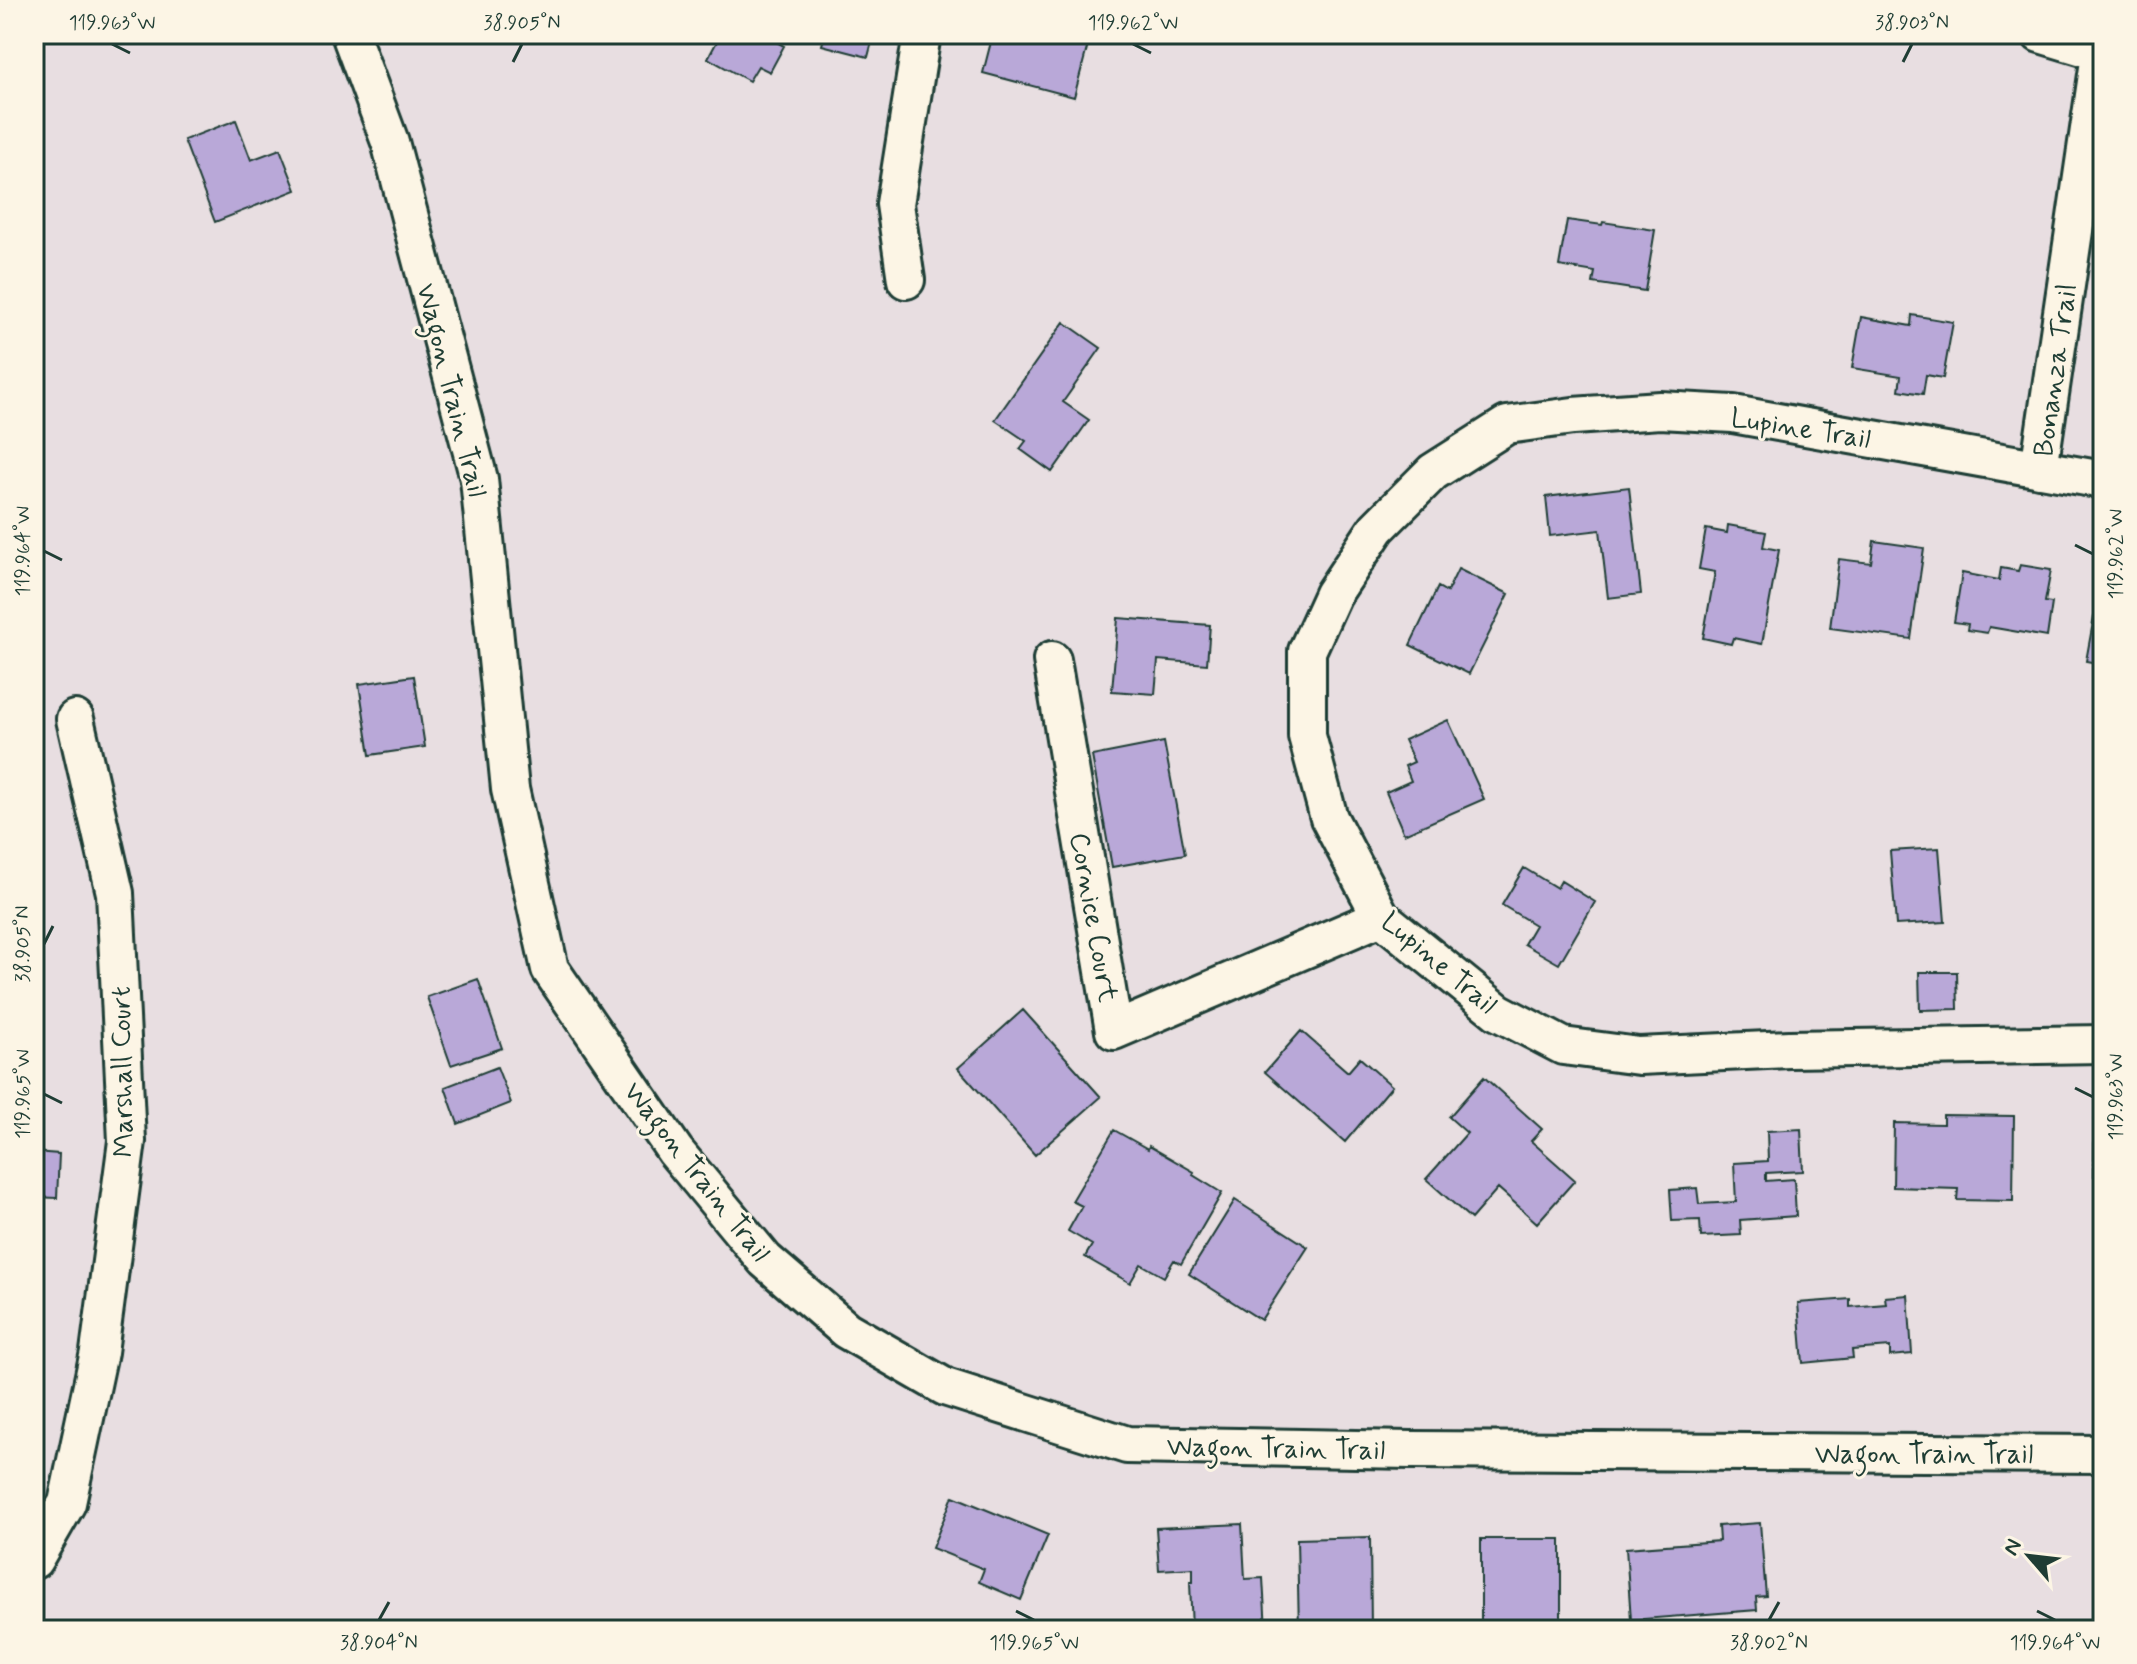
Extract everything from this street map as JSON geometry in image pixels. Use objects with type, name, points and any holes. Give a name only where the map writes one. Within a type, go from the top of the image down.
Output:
[{"type":"street","name":"Wagon Train Trail","points":[[350,34],[390,142],[479,479],[510,789],[550,969],[675,1151],[765,1260],[846,1330],[945,1387],[1127,1445],[2103,1454]]},
{"type":"street","points":[[906,280],[895,204],[922,34]]},
{"type":"street","points":[[2040,34],[2102,46]]},
{"type":"street","name":"Bonanza Trail","points":[[2039,469],[2102,46]]},
{"type":"street","name":"Lupine Trail","points":[[2103,480],[1733,414],[1660,410],[1573,416],[1507,425],[1433,472],[1377,528],[1333,594],[1307,651],[1307,736],[1329,818],[1381,917],[1498,1012],[1563,1046],[1639,1056],[1789,1049],[2103,1044]]},
{"type":"street","name":"Cornice Court","points":[[1052,660],[1114,1031],[1381,917]]},
{"type":"street","name":"Marshall Court","points":[[34,1560],[67,1503],[99,1352],[127,1141],[115,893],[75,719]]},
{"type":"building","points":[[721,34],[776,34],[773,40],[784,46],[770,72],[758,66],[749,81],[708,58]]},
{"type":"building","points":[[825,34],[874,34],[868,57],[822,45]]},
{"type":"building","points":[[993,34],[1080,34],[1090,37],[1074,97],[983,73]]},
{"type":"building","points":[[236,120],[251,160],[280,149],[296,190],[215,222],[184,140]]},
{"type":"building","points":[[1567,220],[1655,230],[1645,291],[1593,283],[1595,272],[1559,266]]},
{"type":"building","points":[[1912,315],[1953,322],[1943,378],[1926,375],[1923,394],[1899,390],[1901,376],[1852,368],[1861,317],[1911,326]]},
{"type":"building","points":[[1064,322],[1101,348],[1063,402],[1089,420],[1052,472],[1020,449],[1026,441],[995,420]]},
{"type":"building","points":[[1629,487],[1641,594],[1608,598],[1600,530],[1550,536],[1546,497]]},
{"type":"building","points":[[1728,525],[1766,532],[1763,547],[1779,550],[1762,644],[1733,638],[1731,644],[1703,638],[1715,572],[1699,569],[1706,529],[1727,533]]},
{"type":"building","points":[[1874,541],[1924,548],[1911,639],[1830,628],[1839,559],[1871,563]]},
{"type":"building","points":[[2020,565],[2051,570],[2045,602],[2052,603],[2047,637],[1989,627],[1987,633],[1967,630],[1968,624],[1954,622],[1962,573],[1999,580],[2001,568],[2018,571]]},
{"type":"building","points":[[1458,569],[1509,594],[1469,674],[1410,645],[1438,587],[1447,592]]},
{"type":"building","points":[[2103,605],[2103,664],[2086,661],[2094,617],[2101,618]]},
{"type":"building","points":[[1118,618],[1210,625],[1207,664],[1158,660],[1155,694],[1112,691]]},
{"type":"building","points":[[414,676],[425,747],[370,755],[359,684]]},
{"type":"building","points":[[1448,720],[1484,799],[1404,834],[1386,792],[1411,781],[1405,766],[1414,762],[1404,740]]},
{"type":"building","points":[[1164,742],[1185,854],[1112,867],[1092,756]]},
{"type":"building","points":[[1939,848],[1945,922],[1896,925],[1890,851]]},
{"type":"building","points":[[1524,868],[1557,888],[1561,881],[1595,902],[1559,964],[1524,944],[1535,925],[1502,905]]},
{"type":"building","points":[[1919,972],[1957,972],[1958,1009],[1920,1010]]},
{"type":"building","points":[[478,979],[502,1048],[451,1065],[427,997]]},
{"type":"building","points":[[1023,1010],[1101,1097],[1035,1155],[958,1068]]},
{"type":"building","points":[[1301,1031],[1348,1072],[1360,1058],[1392,1086],[1345,1142],[1265,1072]]},
{"type":"building","points":[[497,1067],[511,1103],[458,1124],[445,1087]]},
{"type":"building","points":[[1484,1077],[1542,1129],[1531,1141],[1575,1180],[1537,1223],[1498,1188],[1471,1219],[1426,1179],[1467,1133],[1449,1117]]},
{"type":"building","points":[[1943,1115],[2014,1116],[2013,1201],[1957,1200],[1958,1189],[1893,1187],[1894,1123],[1943,1124]]},
{"type":"building","points":[[2095,1116],[2103,1116],[2103,1176],[2094,1176]]},
{"type":"building","points":[[1801,1129],[1803,1171],[1766,1173],[1766,1181],[1794,1179],[1796,1216],[1740,1220],[1741,1235],[1701,1237],[1700,1220],[1672,1221],[1670,1190],[1697,1188],[1699,1204],[1736,1202],[1734,1163],[1768,1161],[1767,1131]]},
{"type":"building","points":[[1114,1130],[1194,1172],[1193,1175],[1222,1193],[1181,1264],[1174,1260],[1164,1277],[1141,1264],[1130,1283],[1085,1257],[1092,1245],[1068,1231],[1082,1206],[1072,1201]]},
{"type":"building","points":[[34,1152],[59,1154],[57,1198],[34,1197]]},
{"type":"building","points":[[1235,1200],[1308,1247],[1261,1320],[1189,1274]]},
{"type":"building","points":[[1908,1295],[1912,1354],[1890,1356],[1890,1347],[1852,1350],[1853,1358],[1803,1363],[1798,1303],[1850,1299],[1850,1307],[1886,1304],[1885,1297]]},
{"type":"building","points":[[953,1496],[1048,1535],[1021,1600],[979,1582],[984,1569],[932,1548]]},
{"type":"building","points":[[1760,1523],[1766,1596],[1756,1597],[1757,1610],[1631,1620],[1626,1548],[1719,1541],[1718,1526]]},
{"type":"building","points":[[1242,1524],[1245,1579],[1263,1578],[1266,1630],[1192,1630],[1190,1582],[1193,1582],[1193,1568],[1159,1570],[1156,1528]]},
{"type":"building","points":[[1370,1537],[1371,1629],[1299,1630],[1297,1539]]},
{"type":"building","points":[[1481,1539],[1561,1539],[1561,1630],[1481,1630]]}]
